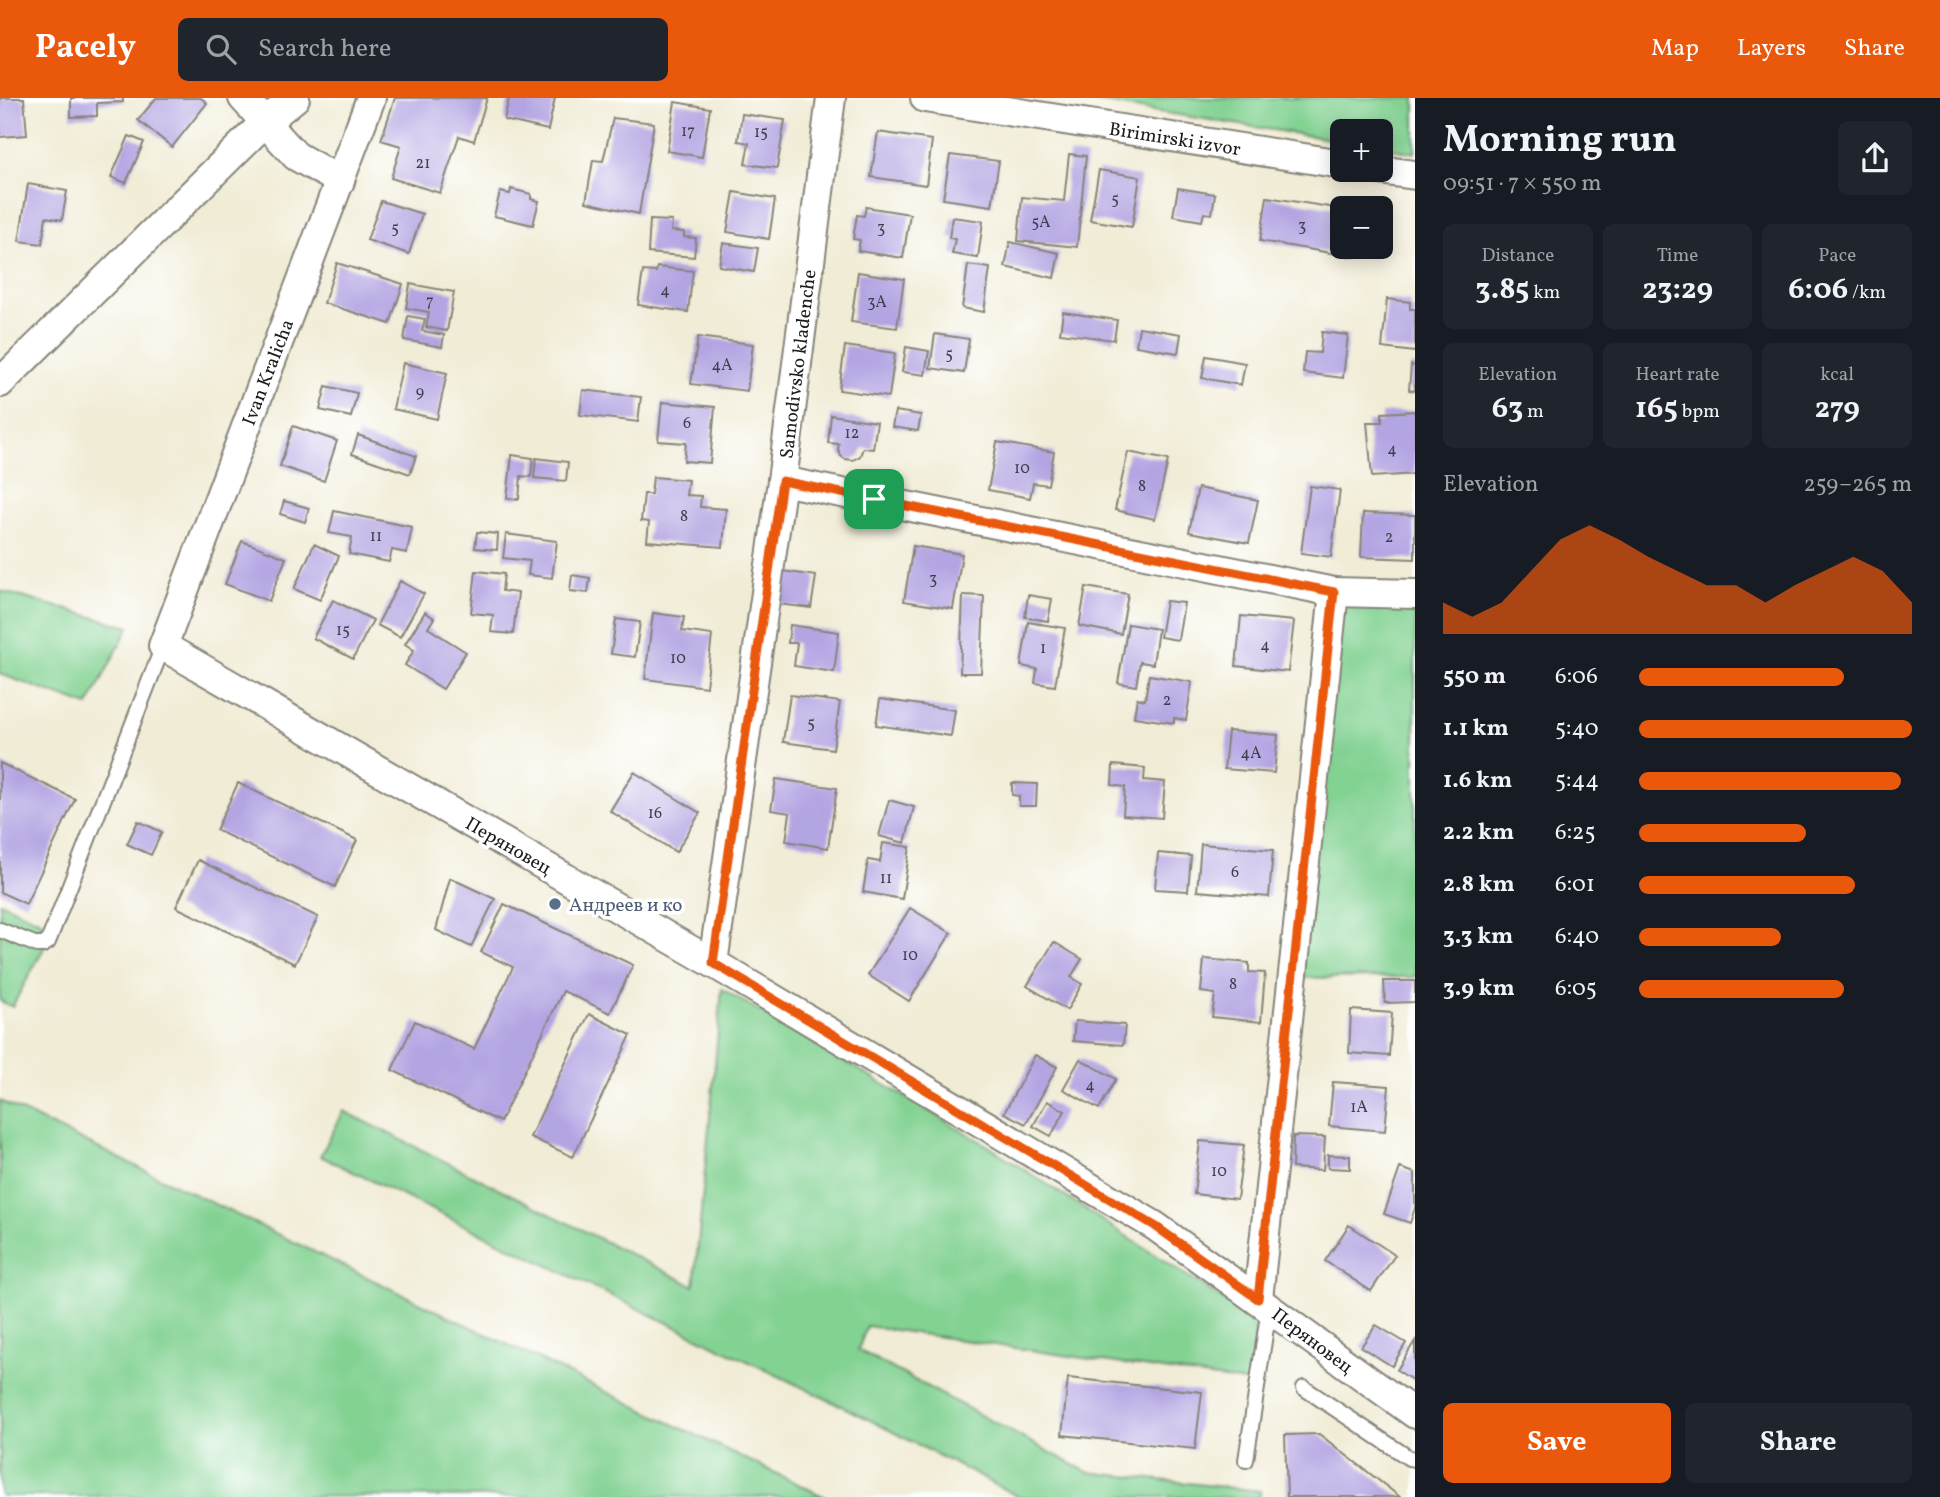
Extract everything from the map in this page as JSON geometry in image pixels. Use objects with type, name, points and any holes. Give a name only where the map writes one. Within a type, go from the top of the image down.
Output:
[{"type":"street","points":[[243,98],[296,156],[340,181]]},
{"type":"street","points":[[0,383],[264,123],[295,98]]},
{"type":"street","name":"Ivan Kralicha","points":[[163,646],[371,98]]},
{"type":"street","name":"Samodivsko kladenche","points":[[713,963],[782,481],[831,98]]},
{"type":"street","name":"Birimirski izvor","points":[[925,98],[1330,162]]},
{"type":"street","points":[[1393,172],[1415,176]]},
{"type":"street","points":[[782,481],[1334,592],[1415,594]]},
{"type":"street","points":[[1263,1303],[1334,592]]},
{"type":"street","name":"Перяновец","points":[[163,646],[713,963],[1155,1226],[1415,1414]]},
{"type":"lane","points":[[0,930],[37,946],[48,942],[163,646]]},
{"type":"lane","points":[[1246,1460],[1263,1303]]},
{"type":"lane","points":[[1304,1388],[1409,1458],[1415,1459]]},
{"type":"green space","points":[[1072,98],[1415,98],[1415,153],[1393,149],[1393,119],[1330,119],[1330,139]]},
{"type":"green space","points":[[0,591],[129,627],[88,706],[0,674]]},
{"type":"green space","points":[[1334,592],[1415,594],[1415,977],[1292,978]]},
{"type":"green space","points":[[0,902],[55,928],[12,1007],[0,1001]]},
{"type":"green space","points":[[722,989],[990,1147],[1256,1321],[1251,1383],[867,1326],[858,1350],[1087,1472],[1260,1491],[1260,1497],[1019,1497],[864,1417],[320,1156],[344,1111],[694,1286]]},
{"type":"green space","points":[[0,1101],[825,1497],[0,1496]]},
{"type":"building","points":[[0,98],[24,98],[27,135],[0,137]]},
{"type":"building","points":[[71,98],[123,98],[123,102],[97,103],[97,116],[71,117]]},
{"type":"building","points":[[156,98],[201,98],[207,103],[172,147],[138,120]]},
{"type":"building","points":[[395,98],[487,98],[474,141],[459,136],[440,193],[391,178],[401,146],[381,140]]},
{"type":"building","points":[[509,98],[555,98],[548,130],[504,120]]},
{"type":"building","points":[[675,102],[710,108],[702,157],[667,151]]},
{"type":"building","points":[[742,114],[785,120],[777,168],[745,164],[749,143],[738,141]]},
{"type":"building","points":[[613,118],[654,123],[639,214],[586,202],[593,160],[603,161]]},
{"type":"building","points":[[878,132],[932,140],[926,185],[871,177]]},
{"type":"building","points":[[129,136],[144,142],[126,183],[111,177]]},
{"type":"building","points":[[1069,154],[1086,156],[1077,247],[1018,241],[1022,197],[1064,201]]},
{"type":"building","points":[[950,155],[999,161],[992,206],[943,199]]},
{"type":"building","points":[[1099,170],[1140,177],[1132,227],[1090,220]]},
{"type":"building","points":[[28,184],[67,191],[62,220],[46,217],[42,244],[19,241]]},
{"type":"building","points":[[1178,188],[1215,194],[1212,214],[1204,213],[1202,221],[1173,216]]},
{"type":"building","points":[[511,189],[531,194],[531,199],[539,201],[533,225],[494,216],[500,192],[510,194]]},
{"type":"building","points":[[734,192],[775,199],[769,239],[727,232]]},
{"type":"building","points":[[1267,197],[1330,207],[1330,253],[1260,241]]},
{"type":"building","points":[[381,201],[422,214],[409,254],[367,240]]},
{"type":"building","points":[[866,207],[910,214],[903,258],[858,251],[860,240],[853,239],[857,215],[864,216]]},
{"type":"building","points":[[952,217],[983,221],[978,258],[952,254],[955,239],[949,238]]},
{"type":"building","points":[[650,220],[672,221],[671,231],[684,232],[684,237],[696,238],[694,257],[648,253]]},
{"type":"building","points":[[1010,242],[1059,253],[1054,278],[1005,267]]},
{"type":"building","points":[[723,243],[758,248],[754,272],[719,266]]},
{"type":"building","points":[[337,263],[403,284],[390,324],[324,303]]},
{"type":"building","points":[[968,265],[990,268],[984,312],[962,308]]},
{"type":"building","points":[[657,267],[693,271],[688,312],[638,305],[643,271],[656,272]]},
{"type":"building","points":[[858,272],[904,279],[897,328],[851,322]]},
{"type":"building","points":[[410,284],[454,292],[447,331],[426,327],[429,312],[406,308]]},
{"type":"building","points":[[1387,299],[1410,302],[1410,309],[1415,309],[1415,352],[1382,348]]},
{"type":"building","points":[[1063,312],[1117,320],[1114,340],[1060,333]]},
{"type":"building","points":[[408,316],[425,319],[422,331],[444,335],[442,347],[404,340]]},
{"type":"building","points":[[1139,327],[1181,334],[1178,353],[1136,346]]},
{"type":"building","points":[[1322,332],[1348,335],[1343,378],[1303,373],[1305,352],[1320,353]]},
{"type":"building","points":[[935,334],[969,339],[964,373],[930,368]]},
{"type":"building","points":[[698,337],[753,344],[747,391],[691,384]]},
{"type":"building","points":[[845,346],[895,353],[889,397],[839,390]]},
{"type":"building","points":[[906,347],[929,351],[925,375],[902,372]]},
{"type":"building","points":[[1206,356],[1245,363],[1241,385],[1202,378]]},
{"type":"building","points":[[403,363],[447,373],[437,419],[393,409]]},
{"type":"building","points":[[1411,365],[1415,366],[1415,391],[1409,390]]},
{"type":"building","points":[[326,386],[357,393],[351,417],[320,410]]},
{"type":"building","points":[[583,390],[641,397],[638,422],[580,415]]},
{"type":"building","points":[[662,402],[715,407],[710,463],[684,461],[686,443],[658,441]]},
{"type":"building","points":[[895,411],[921,415],[918,431],[892,427]]},
{"type":"building","points":[[1415,411],[1415,474],[1372,477],[1367,422],[1382,422],[1382,413]]},
{"type":"building","points":[[831,415],[877,422],[873,449],[863,448],[860,456],[853,460],[841,456],[839,444],[828,443]]},
{"type":"building","points":[[293,426],[337,441],[324,481],[280,466]]},
{"type":"building","points":[[358,435],[416,456],[410,474],[352,454]]},
{"type":"building","points":[[997,442],[1054,452],[1048,485],[1033,483],[1030,498],[988,490]]},
{"type":"building","points":[[1128,452],[1168,460],[1155,519],[1115,510]]},
{"type":"building","points":[[512,455],[533,458],[531,477],[521,476],[519,499],[507,498]]},
{"type":"building","points":[[536,458],[568,462],[566,481],[534,478]]},
{"type":"building","points":[[653,477],[688,480],[686,495],[701,496],[700,507],[726,509],[723,547],[647,541],[649,522],[641,521],[644,494],[651,494]]},
{"type":"building","points":[[1310,486],[1340,490],[1331,557],[1301,553]]},
{"type":"building","points":[[1198,488],[1258,500],[1249,543],[1189,532]]},
{"type":"building","points":[[284,501],[309,508],[305,522],[280,514]]},
{"type":"building","points":[[334,511],[412,527],[407,553],[392,550],[389,562],[349,554],[352,537],[329,533]]},
{"type":"building","points":[[1363,513],[1415,515],[1415,559],[1361,557]]},
{"type":"building","points":[[477,532],[498,534],[497,550],[475,548]]},
{"type":"building","points":[[506,534],[557,541],[552,578],[528,575],[530,561],[503,558]]},
{"type":"building","points":[[242,541],[286,558],[269,601],[225,584]]},
{"type":"building","points":[[314,544],[339,556],[320,600],[294,589]]},
{"type":"building","points":[[913,546],[962,554],[953,609],[904,601]]},
{"type":"building","points":[[476,571],[504,574],[502,591],[518,593],[513,634],[491,632],[493,615],[471,613]]},
{"type":"building","points":[[782,571],[816,576],[811,608],[777,604]]},
{"type":"building","points":[[572,575],[590,578],[588,593],[570,591]]},
{"type":"building","points":[[400,581],[424,594],[400,637],[377,625]]},
{"type":"building","points":[[1086,587],[1128,594],[1121,634],[1079,626]]},
{"type":"building","points":[[963,595],[984,596],[981,673],[960,673]]},
{"type":"building","points":[[1028,595],[1052,599],[1048,621],[1025,617]]},
{"type":"building","points":[[333,600],[373,620],[353,659],[313,638]]},
{"type":"building","points":[[1166,601],[1184,603],[1178,640],[1160,637]]},
{"type":"building","points":[[425,612],[434,618],[428,628],[466,652],[443,689],[405,665],[414,650],[405,644]]},
{"type":"building","points":[[653,613],[684,617],[682,631],[712,635],[706,687],[645,679]]},
{"type":"building","points":[[1241,616],[1294,621],[1288,672],[1236,666]]},
{"type":"building","points":[[616,619],[640,622],[635,657],[611,654]]},
{"type":"building","points":[[1028,622],[1065,628],[1055,686],[1035,683],[1037,669],[1021,666]]},
{"type":"building","points":[[1128,624],[1158,629],[1153,664],[1140,662],[1136,686],[1118,683]]},
{"type":"building","points":[[790,625],[839,632],[834,672],[794,666],[797,643],[788,643]]},
{"type":"building","points":[[1149,675],[1192,682],[1186,720],[1174,718],[1174,723],[1134,717],[1137,698],[1145,700]]},
{"type":"building","points":[[790,695],[840,702],[833,749],[783,742]]},
{"type":"building","points":[[880,699],[955,710],[951,736],[876,725]]},
{"type":"building","points":[[1228,731],[1278,735],[1274,773],[1224,769]]},
{"type":"building","points":[[0,763],[75,799],[26,904],[0,892]]},
{"type":"building","points":[[1113,765],[1145,768],[1144,780],[1165,782],[1162,818],[1123,815],[1125,787],[1112,785]]},
{"type":"building","points":[[634,772],[700,813],[676,852],[610,811]]},
{"type":"building","points":[[776,779],[837,788],[828,848],[786,841],[790,813],[771,810]]},
{"type":"building","points":[[238,783],[357,840],[335,887],[216,830]]},
{"type":"building","points":[[1012,783],[1037,784],[1036,806],[1019,806],[1019,796],[1012,795]]},
{"type":"building","points":[[889,800],[914,807],[905,843],[879,836]]},
{"type":"building","points":[[138,821],[162,832],[151,855],[127,844]]},
{"type":"building","points":[[883,843],[910,847],[902,899],[863,892],[868,860],[880,862]]},
{"type":"building","points":[[1201,844],[1273,850],[1269,897],[1197,891]]},
{"type":"building","points":[[1158,853],[1191,856],[1188,891],[1155,889]]},
{"type":"building","points":[[198,860],[318,917],[295,964],[176,907]]},
{"type":"building","points":[[450,878],[495,899],[471,947],[436,930]]},
{"type":"building","points":[[504,904],[633,965],[610,1013],[563,991],[500,1122],[392,1070],[415,1021],[474,1049],[513,967],[481,952]]},
{"type":"building","points":[[910,908],[951,933],[909,1001],[868,975]]},
{"type":"building","points":[[1054,942],[1082,959],[1071,977],[1082,984],[1067,1010],[1027,986]]},
{"type":"building","points":[[1204,959],[1249,963],[1249,972],[1265,973],[1261,1022],[1212,1017],[1215,994],[1201,992]]},
{"type":"building","points":[[1384,981],[1415,981],[1415,1002],[1385,1003]]},
{"type":"building","points":[[1351,1010],[1392,1013],[1389,1056],[1349,1053]]},
{"type":"building","points":[[589,1014],[631,1035],[573,1157],[530,1137]]},
{"type":"building","points":[[1075,1021],[1125,1025],[1123,1045],[1073,1041]]},
{"type":"building","points":[[1035,1055],[1057,1067],[1026,1124],[1004,1113]]},
{"type":"building","points":[[1080,1059],[1116,1079],[1099,1109],[1063,1089]]},
{"type":"building","points":[[1333,1082],[1389,1086],[1385,1131],[1329,1126]]},
{"type":"building","points":[[1047,1101],[1065,1111],[1051,1136],[1033,1126]]},
{"type":"building","points":[[1293,1136],[1325,1137],[1323,1170],[1292,1168]]},
{"type":"building","points":[[1200,1141],[1244,1145],[1237,1199],[1194,1194]]},
{"type":"building","points":[[1328,1155],[1350,1156],[1350,1169],[1328,1168]]},
{"type":"building","points":[[1400,1168],[1415,1173],[1415,1208],[1410,1223],[1384,1214]]},
{"type":"building","points":[[1349,1225],[1395,1255],[1371,1291],[1325,1261]]},
{"type":"building","points":[[1376,1325],[1406,1343],[1392,1366],[1361,1347]]},
{"type":"building","points":[[1415,1341],[1415,1382],[1397,1370]]},
{"type":"building","points":[[1068,1378],[1202,1392],[1195,1449],[1062,1435]]},
{"type":"building","points":[[1319,1434],[1400,1497],[1287,1497],[1285,1435]]},
{"type":"place","name":"Андреев и ко","points":[[555,904]]},
{"type":"route","points":[[782,481],[874,499],[1334,592],[1258,1299],[1155,1226],[713,963],[782,481]]}]
